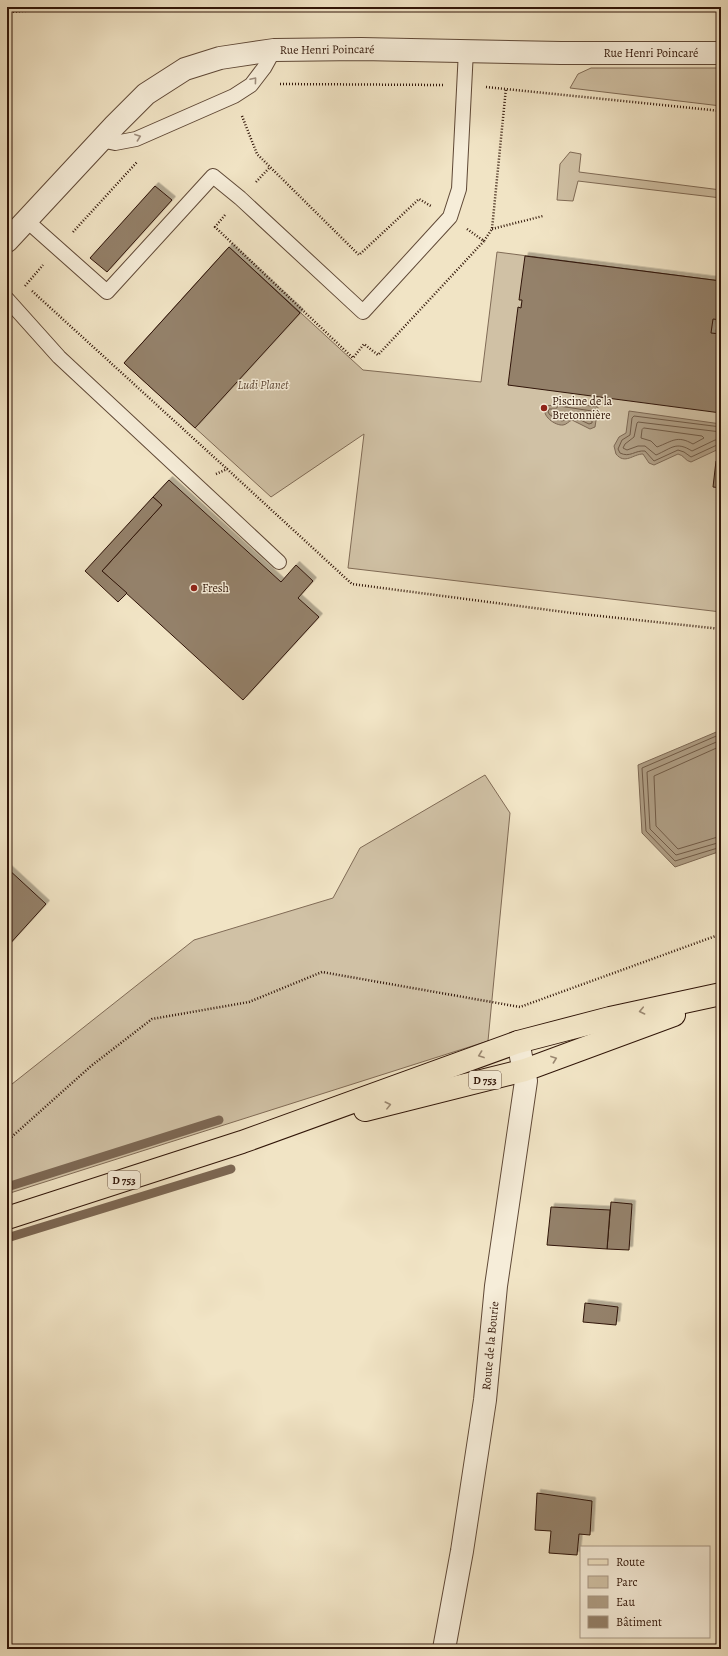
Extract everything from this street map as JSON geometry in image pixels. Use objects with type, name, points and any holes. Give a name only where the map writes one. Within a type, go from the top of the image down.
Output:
[{"type":"main road","name":"D 753","points":[[7,1218],[242,1142],[518,1042],[610,1018],[721,995]]},
{"type":"main road","name":"D 753","points":[[242,1142],[525,1070],[668,1018],[721,995]]},
{"type":"street","name":"Rue Henri Poincaré","points":[[7,241],[146,94],[186,69],[220,58],[274,50],[466,50],[561,53],[721,53]]},
{"type":"street","name":"Route de la Bourie","points":[[444,1649],[462,1551],[484,1400],[496,1286],[526,1081],[525,1070],[518,1042]]},
{"type":"lane","points":[[101,140],[115,143],[136,139],[234,96],[251,85],[264,68],[274,50]]},
{"type":"lane","points":[[26,220],[107,292],[212,176],[240,198],[363,312],[450,216],[459,189],[466,50]]},
{"type":"lane","points":[[8,300],[59,357],[280,562]]},
{"type":"path","points":[[7,12],[88,7]]},
{"type":"path","points":[[275,87],[281,84],[464,85],[506,88],[721,111]]},
{"type":"path","points":[[242,114],[257,154],[359,255],[419,199],[450,216],[484,241],[492,229],[506,88]]},
{"type":"path","points":[[8,300],[26,285],[142,156]]},
{"type":"path","points":[[492,229],[543,216]]},
{"type":"path","points":[[26,285],[352,584],[572,613],[721,629]]},
{"type":"path","points":[[189,478],[208,476],[227,469]]},
{"type":"path","points":[[7,1141],[91,1066],[152,1019],[249,1002],[322,972],[520,1007],[721,934]]},
{"type":"green space","points":[[591,68],[721,68],[721,106],[570,88],[578,74]]},
{"type":"green space","points":[[570,152],[581,154],[579,172],[721,190],[721,198],[578,181],[573,201],[557,200],[560,164]]},
{"type":"green space","name":"Piscine de la Bretonnière","points":[[229,247],[363,370],[481,382],[497,252],[721,281],[721,612],[348,568],[364,434],[271,497],[124,363]]},
{"type":"green space","points":[[485,775],[510,813],[488,1041],[7,1194],[7,1088],[194,940],[333,898],[360,848]]},
{"type":"water","points":[[555,401],[598,407],[595,427],[590,429],[572,420],[563,425],[553,422],[547,417],[545,410],[546,406],[554,405]]},
{"type":"water","points":[[629,411],[721,424],[721,448],[691,462],[678,454],[654,465],[649,463],[643,454],[623,459],[616,454],[614,446],[619,437],[626,433]]},
{"type":"water","points":[[721,730],[721,851],[675,867],[642,833],[638,765]]},
{"type":"building","points":[[155,186],[172,200],[107,272],[90,258]]},
{"type":"building","points":[[229,247],[300,313],[195,428],[124,363]]},
{"type":"building","points":[[525,256],[721,281],[721,320],[713,319],[711,333],[721,334],[721,413],[508,385],[518,307],[521,308],[522,300],[519,300]]},
{"type":"building","points":[[716,461],[721,462],[721,488],[713,487]]},
{"type":"building","points":[[169,480],[281,582],[296,565],[313,581],[298,598],[319,617],[243,700],[102,571],[162,505],[153,497]]},
{"type":"building","points":[[153,497],[162,505],[102,571],[127,593],[118,602],[85,571]]},
{"type":"building","points":[[7,868],[46,904],[7,947]]},
{"type":"building","points":[[611,1202],[632,1204],[629,1250],[607,1249]]},
{"type":"building","points":[[551,1207],[610,1210],[607,1249],[547,1245]]},
{"type":"building","points":[[585,1303],[618,1307],[616,1325],[583,1322]]},
{"type":"building","points":[[537,1493],[592,1501],[590,1535],[579,1534],[577,1555],[549,1553],[551,1531],[535,1530]]},
{"type":"waterway","points":[[7,1187],[219,1120]]},
{"type":"waterway","points":[[7,1238],[231,1169]]},
{"type":"place","name":"Piscine de la Bretonnière","points":[[544,408]]},
{"type":"place","name":"Fresh","points":[[194,588]]},
{"type":"park label","name":"Ludi Planet","points":[[263,385]]}]
